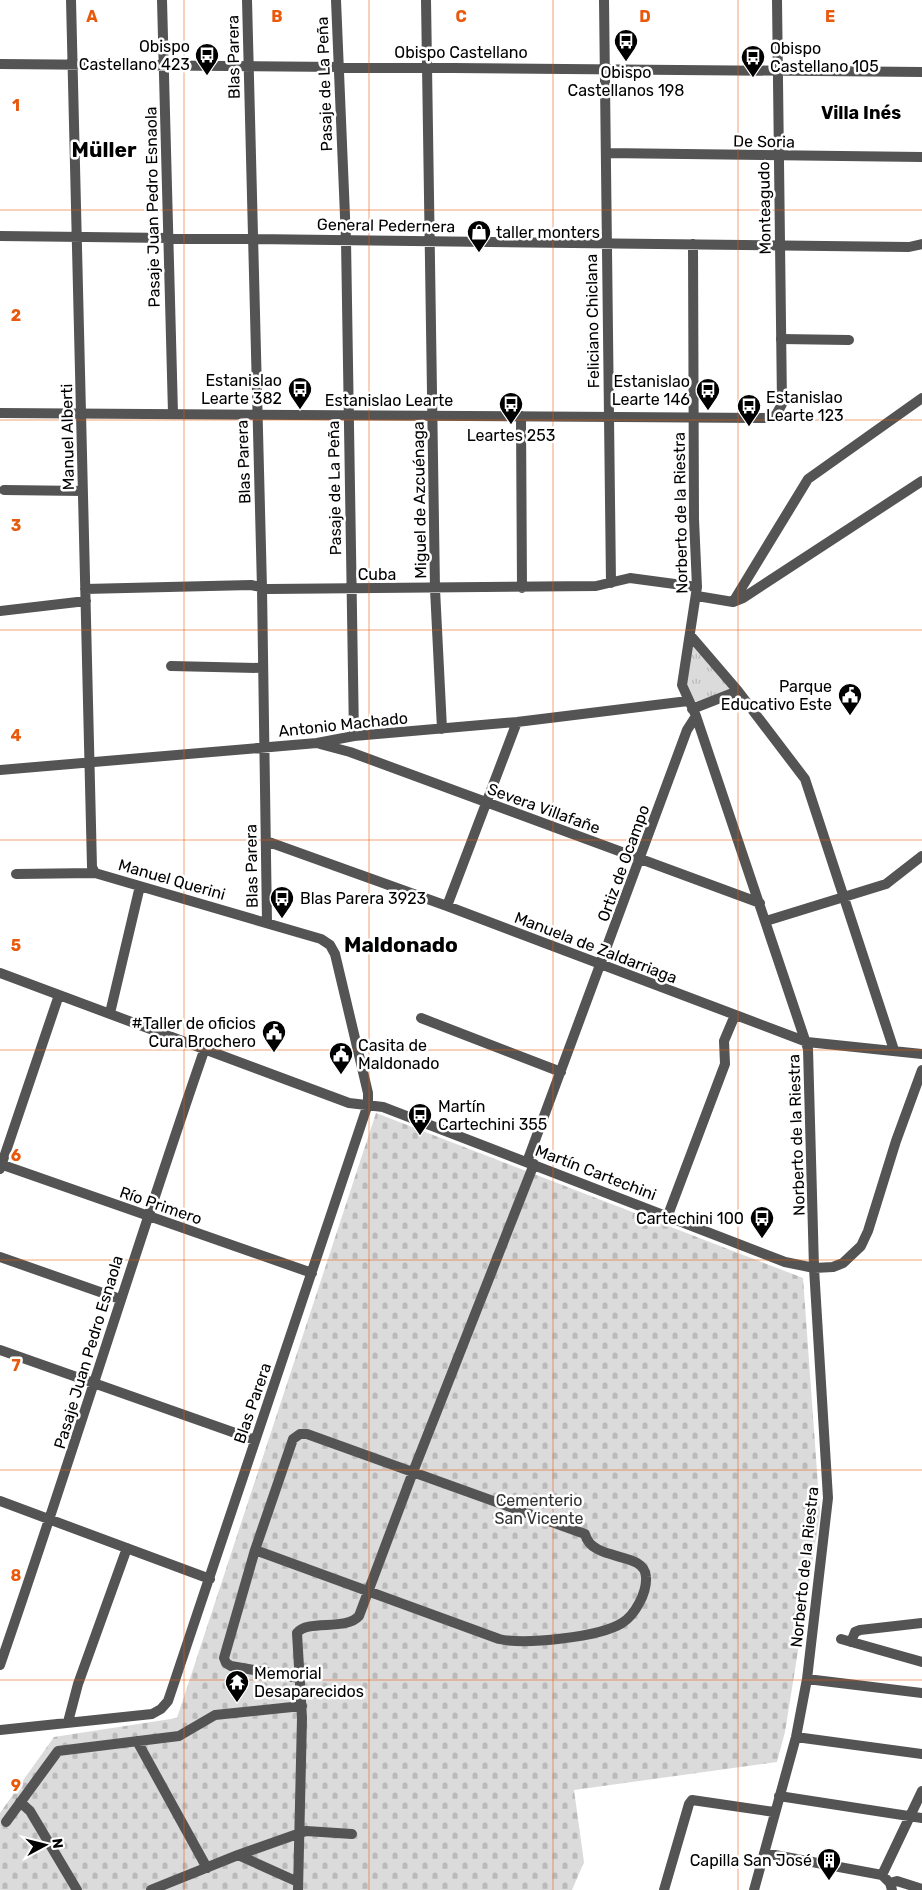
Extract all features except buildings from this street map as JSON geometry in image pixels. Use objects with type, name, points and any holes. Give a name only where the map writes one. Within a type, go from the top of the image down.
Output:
[{"type":"street","name":"Manuel Alberti","points":[[72,0],[92,867],[95,873]]},
{"type":"street","name":"Pasaje Juan Pedro Esnaola","points":[[162,0],[173,414]]},
{"type":"street","name":"Blas Parera","points":[[246,0],[262,588],[261,668],[267,922]]},
{"type":"street","name":"Pasaje de La Peña","points":[[336,0],[346,240],[354,736]]},
{"type":"street","name":"Miguel de Azcuénaga","points":[[426,0],[435,589],[442,729]]},
{"type":"street","name":"Feliciano Chiclana","points":[[604,0],[611,583]]},
{"type":"street","name":"Monteagudo","points":[[776,415],[782,404],[777,0]]},
{"type":"street","name":"Obispo Castellano","points":[[0,64],[922,72]]},
{"type":"street","name":"De Soria","points":[[606,153],[922,157]]},
{"type":"street","name":"General Pedernera","points":[[0,236],[909,247],[922,244]]},
{"type":"street","name":"Norberto de la Riestra","points":[[693,244],[697,592],[682,686],[692,709],[807,1042],[814,1268],[828,1498],[806,1679],[796,1738],[754,1890]]},
{"type":"street","points":[[781,339],[849,340]]},
{"type":"street","points":[[733,602],[808,479],[922,398]]},
{"type":"street","name":"Estanislao Learte","points":[[0,413],[694,418],[770,418],[776,415]]},
{"type":"street","points":[[521,416],[522,588]]},
{"type":"street","points":[[733,602],[743,598],[922,482]]},
{"type":"street","points":[[4,490],[83,491]]},
{"type":"street","name":"Cuba","points":[[85,589],[251,585],[262,588],[351,589],[522,588],[596,586],[630,578],[697,592],[733,602]]},
{"type":"street","points":[[0,611],[86,601]]},
{"type":"street","points":[[690,635],[738,691],[805,779],[894,1050]]},
{"type":"street","points":[[171,666],[261,668]]},
{"type":"street","name":"Antonio Machado","points":[[0,770],[91,761],[317,744],[354,736],[692,709],[738,691]]},
{"type":"street","name":"Ortiz de Ocampo","points":[[299,1678],[296,1639],[299,1630],[356,1620],[369,1591],[531,1163],[561,1072],[687,730],[692,709]]},
{"type":"street","points":[[447,906],[517,722]]},
{"type":"street","name":"Severa Villafañe","points":[[317,744],[350,752],[760,903]]},
{"type":"street","name":"Manuela de Zaldarriaga","points":[[266,841],[447,906],[807,1042],[825,1046],[894,1050],[922,1054]]},
{"type":"street","points":[[766,921],[845,898],[892,881],[922,856]]},
{"type":"street","name":"Manuel Querini","points":[[16,874],[95,873],[321,939],[330,945],[334,954],[368,1093],[368,1104]]},
{"type":"street","points":[[110,1013],[140,886]]},
{"type":"street","name":"Martín Cartechini","points":[[0,973],[349,1103],[368,1104],[383,1108],[668,1215],[785,1262],[814,1268],[833,1267],[843,1263],[854,1255],[864,1240],[896,1141],[922,1070]]},
{"type":"street","points":[[1,1166],[59,995]]},
{"type":"street","points":[[668,1215],[725,1064],[724,1041],[735,1015]]},
{"type":"street","points":[[421,1018],[561,1072]]},
{"type":"street","name":"Pasaje Juan Pedro Esnaola","points":[[0,1665],[51,1519],[147,1216],[205,1048]]},
{"type":"street","name":"Blas Parera","points":[[68,1722],[99,1721],[152,1714],[162,1709],[168,1701],[368,1104]]},
{"type":"street","name":"Río Primero","points":[[1,1166],[312,1273]]},
{"type":"street","points":[[0,1257],[120,1299]]},
{"type":"street","points":[[0,1350],[255,1440]]},
{"type":"street","points":[[238,1855],[298,1886],[302,1706],[299,1678],[231,1666],[226,1664],[224,1658],[255,1550],[296,1436],[306,1434],[586,1534],[590,1545],[596,1549],[637,1562],[642,1566],[646,1578],[639,1604],[627,1620],[611,1629],[515,1643],[499,1639],[255,1550]]},
{"type":"street","points":[[0,1501],[210,1579]]},
{"type":"street","points":[[0,1730],[68,1722],[78,1684],[127,1548]]},
{"type":"street","points":[[922,1623],[860,1630],[855,1632],[846,1641],[922,1662]]},
{"type":"street","points":[[806,1679],[922,1693]]},
{"type":"street","points":[[6,1822],[58,1751],[184,1735],[215,1715],[302,1706]]},
{"type":"street","points":[[796,1738],[922,1754]]},
{"type":"street","points":[[137,1741],[207,1868]]},
{"type":"street","points":[[882,1875],[922,1791]]},
{"type":"street","points":[[779,1796],[922,1818]]},
{"type":"street","points":[[664,1890],[689,1804],[692,1800],[774,1812]]},
{"type":"street","points":[[20,1802],[30,1811],[77,1890]]},
{"type":"street","points":[[151,1890],[298,1833],[313,1830],[352,1834]]},
{"type":"street","points":[[764,1853],[882,1875],[891,1886],[897,1881],[922,1889]]},
{"type":"green space","points":[[692,641],[734,689],[694,702],[686,685]]},
{"type":"green space","name":"Cementerio San Vicente","points":[[376,1113],[803,1278],[820,1513],[785,1732],[777,1762],[574,1790],[584,1862],[572,1890],[0,1890],[0,1813],[54,1737],[177,1718]]},
{"type":"place","name":"Obispo Castellanos 198","points":[[626,62]]},
{"type":"place","name":"Obispo Castellano 423","points":[[207,76]]},
{"type":"place","name":"Obispo Castellano 105","points":[[753,78]]},
{"type":"place","name":"taller monters","points":[[479,253]]},
{"type":"place","name":"Estanislao Learte 382","points":[[300,410]]},
{"type":"place","name":"Estanislao Learte 146","points":[[708,411]]},
{"type":"place","name":"Leartes 253","points":[[511,425]]},
{"type":"place","name":"Estanislao Learte 123","points":[[749,427]]},
{"type":"place","name":"Parque Educativo Este","points":[[850,716]]},
{"type":"place","name":"Blas Parera 3923","points":[[282,919]]},
{"type":"place","name":"#Taller de oficios Cura Brochero","points":[[274,1053]]},
{"type":"place","name":"Casita de Maldonado","points":[[341,1075]]},
{"type":"place","name":"Martín Cartechini 355","points":[[420,1136]]},
{"type":"place","name":"Cartechini 100","points":[[762,1239]]},
{"type":"place","name":"Memorial Desaparecidos","points":[[237,1703]]},
{"type":"place","name":"Capilla San José","points":[[829,1881]]},
{"type":"district","name":"Villa Inés","points":[[861,113]]},
{"type":"district","name":"Müller","points":[[104,150]]},
{"type":"district","name":"Maldonado","points":[[401,945]]}]
